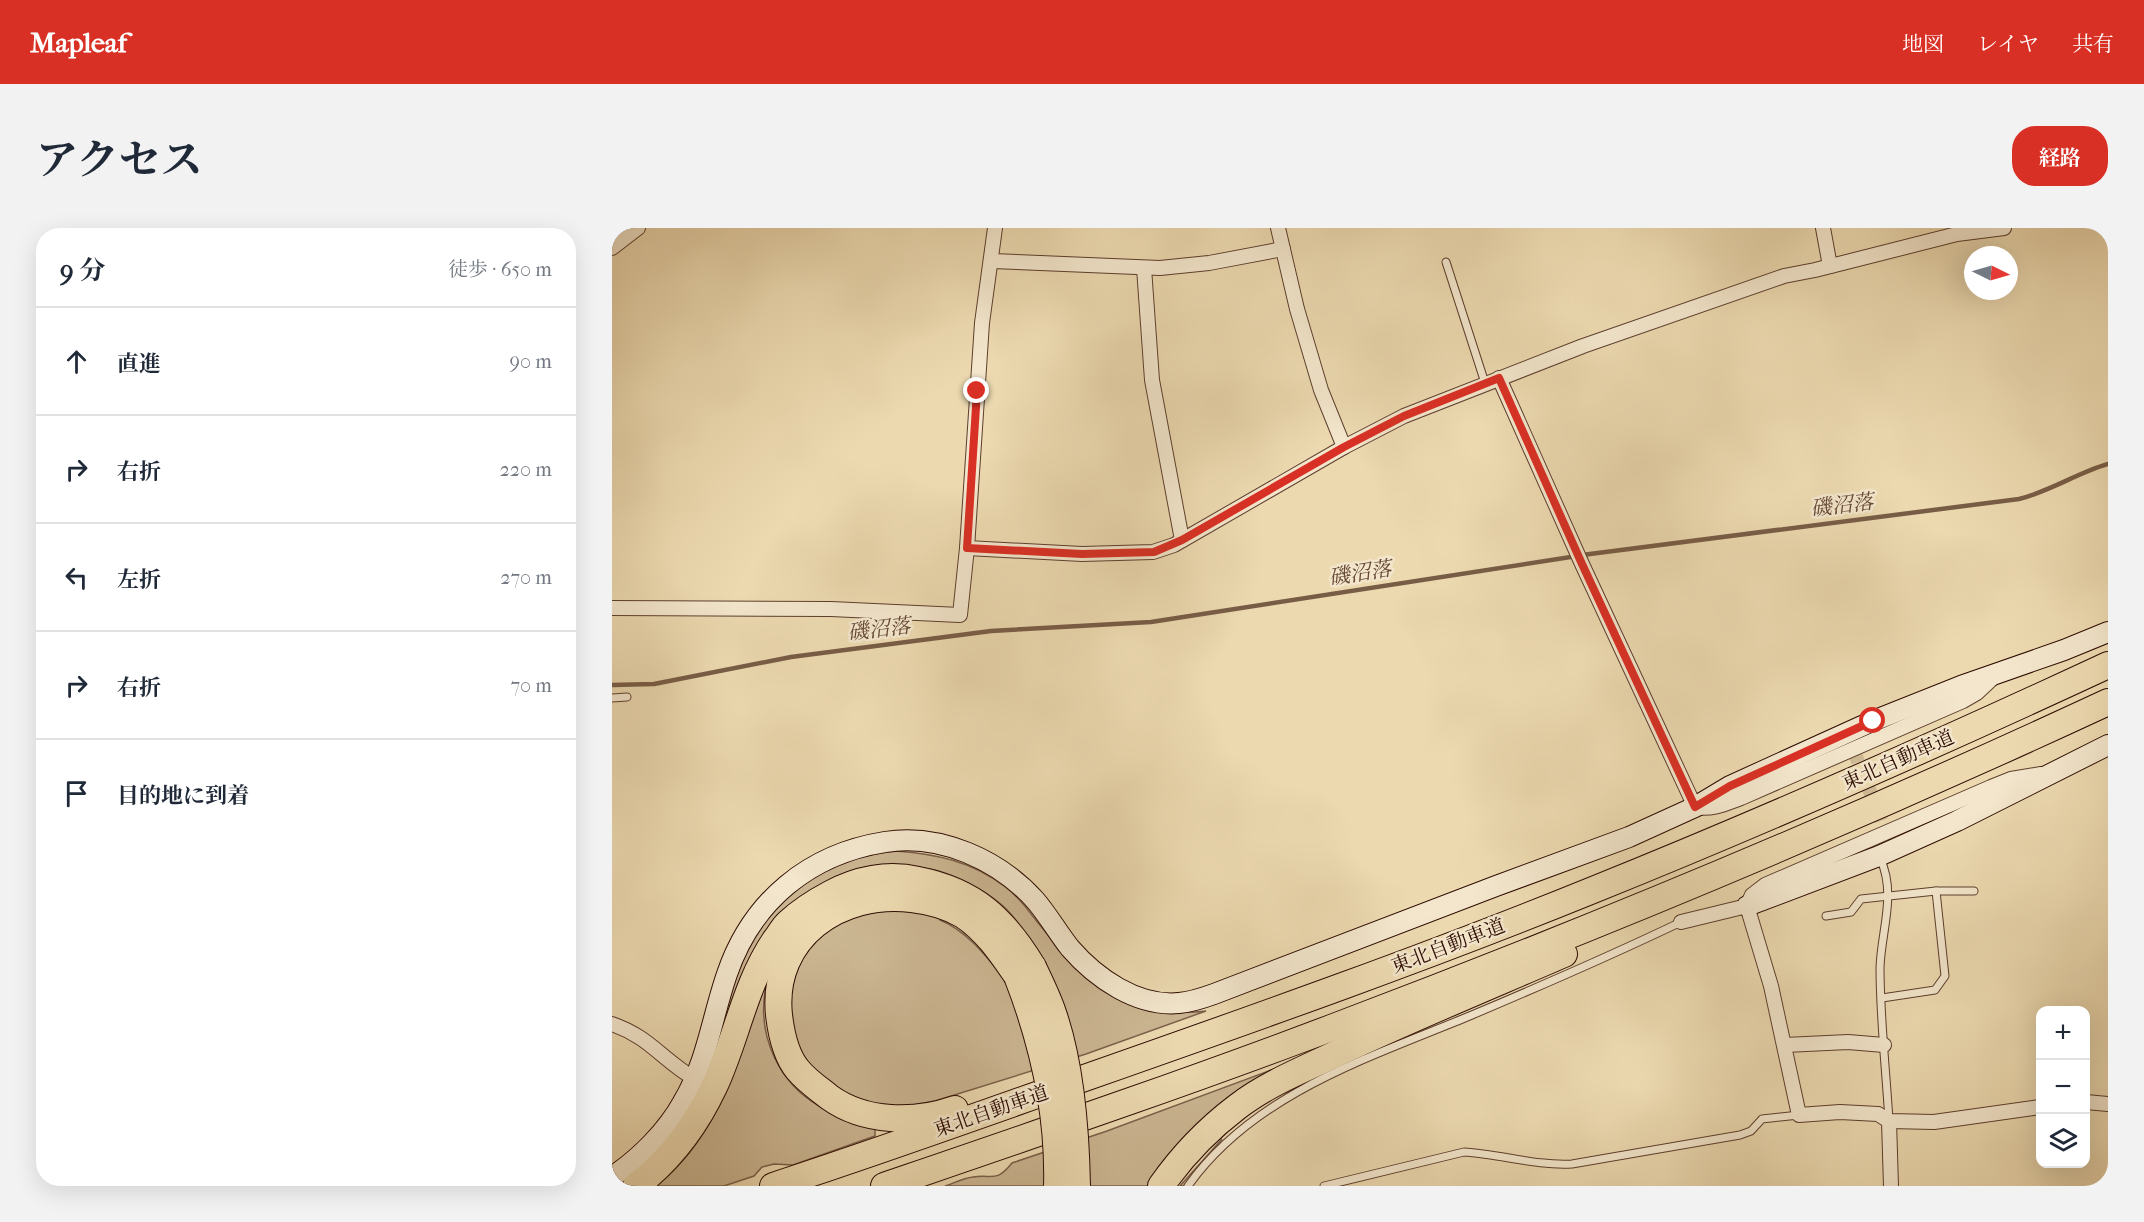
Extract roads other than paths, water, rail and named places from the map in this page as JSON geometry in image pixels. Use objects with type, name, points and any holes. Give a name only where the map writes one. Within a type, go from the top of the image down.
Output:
[{"type":"highway","name":"東北自動車道","points":[[773,1186],[1322,994],[1591,891],[1748,826],[2108,665]]},
{"type":"highway","name":"東北自動車道","points":[[884,1186],[1337,1026],[1688,886],[2108,702]]},
{"type":"highway","points":[[636,1186],[664,1160],[689,1131],[700,1114],[727,1058],[740,1011],[758,969],[787,924],[812,904],[835,891],[868,879],[891,876],[938,884],[986,908],[1008,929],[1025,972],[1032,1015],[1041,1046],[1051,1099],[1056,1143],[1057,1186]]},
{"type":"highway","points":[[1161,1186],[1189,1150],[1212,1128],[1238,1106],[1288,1077],[1402,1023],[1580,948],[1688,886]]},
{"type":"highway","points":[[1077,1186],[1076,1150],[1064,1056],[1053,1013],[1025,972],[1001,952],[981,930],[963,916],[941,905],[891,897],[864,900],[842,908],[806,932],[792,951],[782,971],[778,1007],[780,1026],[787,1048],[796,1068],[811,1084],[833,1100],[879,1117],[904,1119],[942,1114],[1244,1010],[1322,994]]},
{"type":"street","points":[[612,248],[638,228]]},
{"type":"street","points":[[612,608],[831,609],[960,615],[967,548],[982,323],[995,228]]},
{"type":"street","points":[[1278,228],[1297,309],[1321,390],[1344,447]]},
{"type":"street","points":[[1823,228],[1830,266]]},
{"type":"street","points":[[967,548],[1082,554],[1154,552],[1182,540],[1344,447],[1404,416],[1485,383],[1583,346],[1784,276],[1957,234],[2004,228]]},
{"type":"street","points":[[992,261],[1144,267],[1209,263],[1282,249]]},
{"type":"street","points":[[1144,267],[1152,380],[1182,540]]},
{"type":"street","points":[[1499,378],[1577,555],[1695,807]]},
{"type":"street","points":[[612,1177],[651,1144],[683,1103],[705,1053],[727,974],[749,926],[786,885],[831,856],[888,841],[920,841],[967,852],[990,863],[1020,886],[1035,901],[1069,946],[1101,978],[1142,998],[1161,1003],[1179,1003],[1214,994],[1496,886],[1584,855],[1695,807],[1730,786],[1873,721],[2108,632]]},
{"type":"street","points":[[1681,922],[1747,906],[1879,856],[1957,822],[2051,772],[2108,745]]},
{"type":"street","points":[[2036,1108],[1934,1122],[1889,1120],[1878,1114],[1840,1112],[1799,1115],[1771,986],[1747,906],[1752,895],[1765,885],[2011,778],[2051,772]]},
{"type":"street","points":[[612,1024],[631,1030],[676,1068],[694,1079]]},
{"type":"street","points":[[1785,1044],[1848,1042],[1884,1045]]},
{"type":"street","points":[[2090,1102],[2108,1104]]},
{"type":"street","points":[[1889,1120],[1891,1186]]},
{"type":"lane","points":[[1446,262],[1485,383]]},
{"type":"lane","points":[[612,698],[627,697]]},
{"type":"lane","points":[[1879,856],[1883,864],[1888,895],[1888,915],[1880,966],[1889,1120]]},
{"type":"lane","points":[[1882,998],[1935,990],[1945,976],[1936,891]]},
{"type":"lane","points":[[1826,916],[1851,912],[1861,899],[1936,891],[1974,891]]},
{"type":"lane","points":[[1188,1186],[1210,1158],[1236,1133],[1308,1086],[1588,966],[1681,922]]},
{"type":"lane","points":[[1324,1186],[1464,1152],[1558,1165],[1572,1164],[1740,1135],[1751,1131],[1762,1119],[1799,1115]]},
{"type":"waterway","name":"磯沼落","points":[[612,685],[654,684],[791,657],[991,631],[1151,622],[1590,554],[2019,499],[2108,464]]},
{"type":"tunnel","points":[[1853,749],[1886,832]]}]
